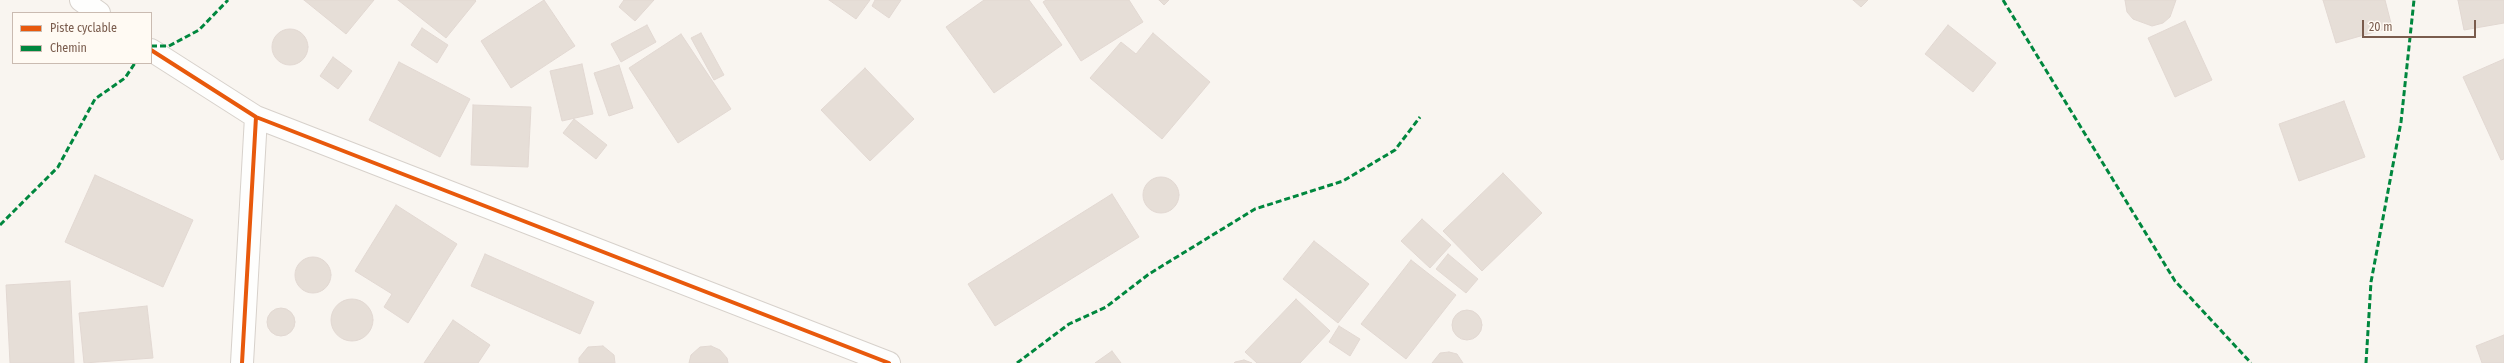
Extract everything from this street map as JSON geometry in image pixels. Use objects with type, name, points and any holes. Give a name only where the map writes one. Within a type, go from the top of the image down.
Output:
[{"type":"street","points":[[81,0],[98,12]]},
{"type":"street","points":[[152,51],[256,117],[889,363]]},
{"type":"street","points":[[242,363],[256,117]]},
{"type":"building","points":[[304,0],[374,0],[346,34]]},
{"type":"building","points":[[398,0],[475,0],[476,1],[446,38]]},
{"type":"building","points":[[544,0],[575,46],[511,88],[481,41]]},
{"type":"building","points":[[624,0],[654,0],[635,21],[619,7]]},
{"type":"building","points":[[829,0],[870,0],[856,19]]},
{"type":"building","points":[[875,0],[901,0],[889,18],[872,6]]},
{"type":"building","points":[[984,0],[1029,0],[1062,45],[994,93],[946,27]]},
{"type":"building","points":[[1046,0],[1129,0],[1143,22],[1081,61],[1043,2]]},
{"type":"building","points":[[1159,0],[1169,0],[1164,5]]},
{"type":"building","points":[[1853,0],[1868,0],[1861,7]]},
{"type":"building","points":[[2125,0],[2176,0],[2170,17],[2163,23],[2152,26],[2133,19],[2127,12]]},
{"type":"building","points":[[2323,0],[2385,0],[2392,27],[2336,43]]},
{"type":"building","points":[[2458,0],[2504,0],[2504,23],[2464,30]]},
{"type":"building","points":[[2185,21],[2212,80],[2175,97],[2148,38]]},
{"type":"building","points":[[647,25],[656,42],[621,62],[611,44]]},
{"type":"building","points":[[1948,25],[1996,63],[1973,92],[1925,54]]},
{"type":"building","points":[[422,28],[448,45],[437,63],[411,45]]},
{"type":"building","points":[[294,29],[303,34],[307,40],[307,54],[303,60],[294,65],[286,65],[277,60],[273,54],[272,43],[277,34],[283,30]]},
{"type":"building","points":[[701,33],[724,75],[714,80],[691,38]]},
{"type":"building","points":[[1153,33],[1210,82],[1162,139],[1090,78],[1121,42],[1136,54]]},
{"type":"building","points":[[681,34],[731,109],[678,143],[629,68]]},
{"type":"building","points":[[333,57],[352,71],[338,89],[320,76]]},
{"type":"building","points":[[2504,59],[2504,159],[2501,160],[2463,77]]},
{"type":"building","points":[[399,62],[470,99],[440,157],[369,120]]},
{"type":"building","points":[[582,64],[593,114],[562,121],[550,71]]},
{"type":"building","points":[[619,65],[633,108],[609,116],[594,73]]},
{"type":"building","points":[[865,68],[914,119],[870,161],[821,110]]},
{"type":"building","points":[[2344,101],[2365,157],[2299,181],[2279,124]]},
{"type":"building","points":[[473,105],[531,107],[528,167],[471,165]]},
{"type":"building","points":[[574,119],[607,145],[596,159],[563,133]]},
{"type":"building","points":[[1503,173],[1542,213],[1482,271],[1443,231]]},
{"type":"building","points":[[95,175],[193,220],[163,287],[65,242]]},
{"type":"building","points":[[1165,177],[1174,182],[1178,188],[1178,202],[1174,208],[1165,213],[1157,213],[1148,208],[1144,202],[1143,191],[1148,182],[1154,178]]},
{"type":"building","points":[[1112,194],[1139,237],[995,326],[968,284]]},
{"type":"building","points":[[396,205],[457,244],[408,323],[384,307],[392,294],[355,271]]},
{"type":"building","points":[[1422,219],[1451,245],[1430,268],[1401,241]]},
{"type":"building","points":[[1314,241],[1369,284],[1338,323],[1283,279]]},
{"type":"building","points":[[485,254],[594,302],[580,334],[471,286]]},
{"type":"building","points":[[1448,254],[1478,279],[1466,293],[1436,269]]},
{"type":"building","points":[[317,257],[326,262],[330,268],[330,282],[326,288],[317,293],[309,293],[300,288],[296,282],[295,271],[300,262],[306,258]]},
{"type":"building","points":[[1411,260],[1456,295],[1406,359],[1361,324]]},
{"type":"building","points":[[70,281],[74,363],[10,363],[6,285]]},
{"type":"building","points":[[352,299],[367,305],[373,320],[367,335],[352,341],[337,335],[331,320],[337,305]]},
{"type":"building","points":[[1296,299],[1330,331],[1300,363],[1257,363],[1245,352]]},
{"type":"building","points":[[147,306],[153,358],[84,363],[79,313]]},
{"type":"building","points":[[281,308],[291,312],[295,322],[291,332],[281,336],[271,332],[267,322],[271,312]]},
{"type":"building","points":[[1467,310],[1478,314],[1482,325],[1478,336],[1467,340],[1456,336],[1452,325],[1456,314]]},
{"type":"building","points":[[453,320],[490,345],[478,363],[424,363]]},
{"type":"building","points":[[1339,326],[1360,339],[1350,356],[1329,342]]},
{"type":"building","points":[[2504,335],[2504,363],[2482,363],[2476,346]]},
{"type":"building","points":[[603,346],[614,355],[615,363],[579,363],[579,358],[588,347]]},
{"type":"building","points":[[711,346],[720,350],[727,358],[728,363],[689,363],[691,355],[700,347]]},
{"type":"building","points":[[1112,351],[1121,363],[1095,363]]},
{"type":"building","points":[[1449,352],[1457,354],[1463,363],[1432,363],[1440,353]]},
{"type":"building","points":[[1244,360],[1252,363],[1234,363],[1235,362]]},
{"type":"marked path","points":[[152,46],[169,46],[199,30],[228,0]]},
{"type":"marked path","points":[[2003,0],[2175,281],[2251,363]]},
{"type":"marked path","points":[[2366,363],[2371,282],[2401,122],[2414,0]]},
{"type":"marked path","points":[[0,225],[58,167],[95,99],[125,78],[134,64]]},
{"type":"marked path","points":[[1017,363],[1069,324],[1106,307],[1149,274],[1255,209],[1343,181],[1395,150],[1420,117]]},
{"type":"cycle path","points":[[152,51],[256,117],[889,363]]},
{"type":"cycle path","points":[[242,363],[256,117]]}]
